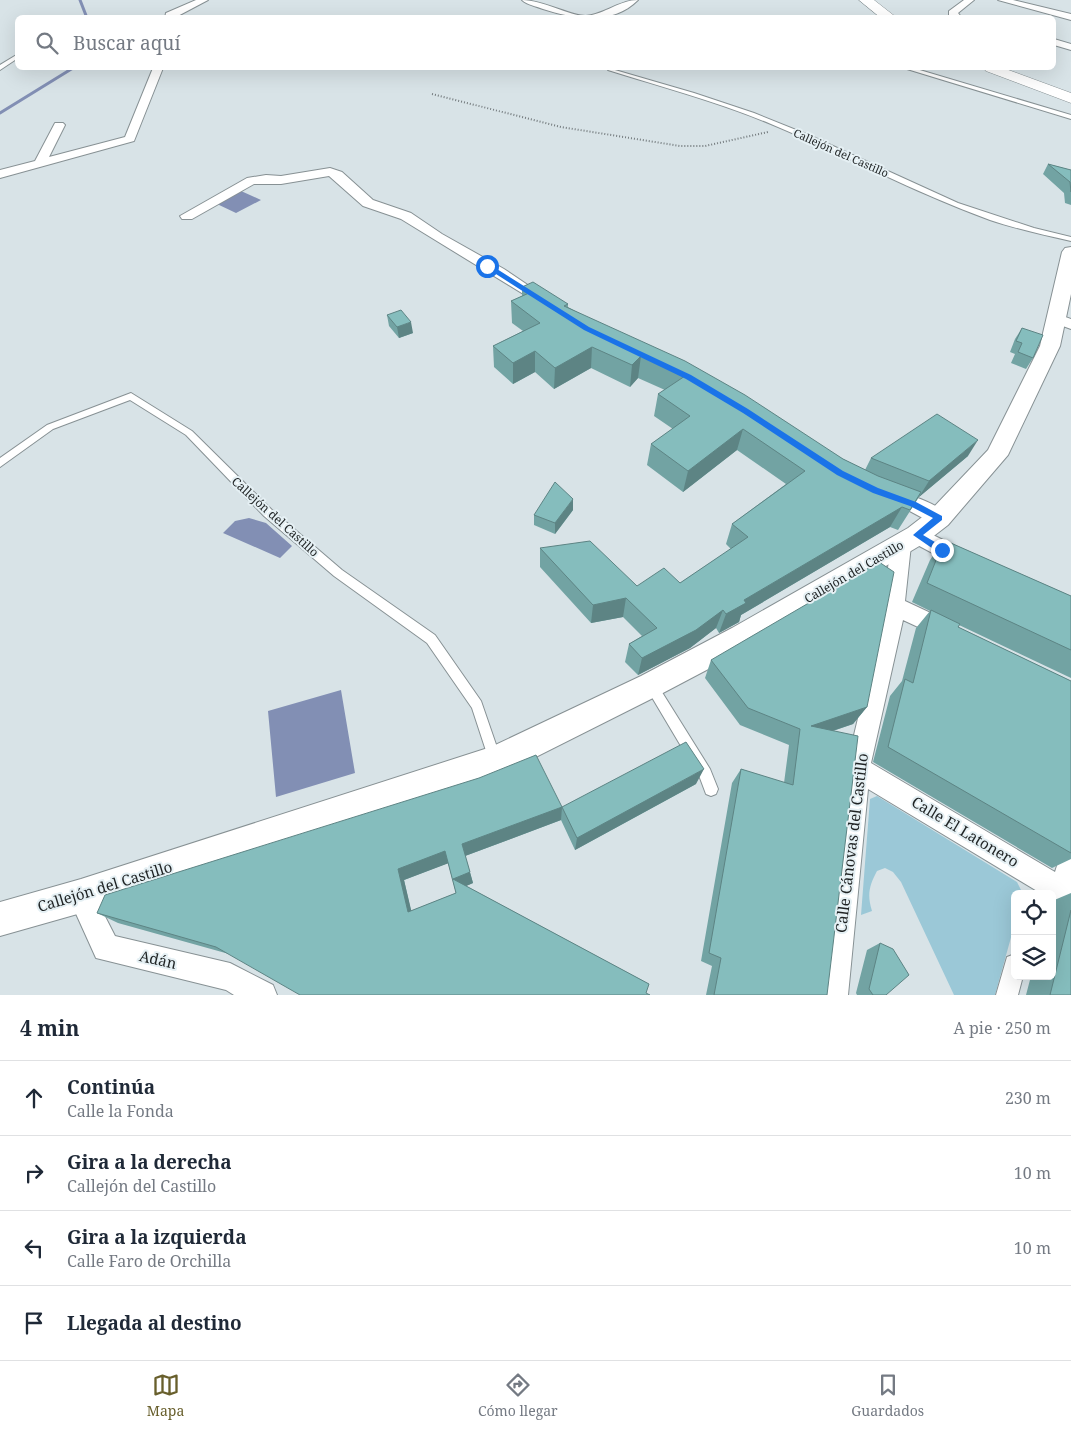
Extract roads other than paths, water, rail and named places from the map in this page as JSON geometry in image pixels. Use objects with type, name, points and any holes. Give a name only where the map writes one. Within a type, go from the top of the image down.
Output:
[{"type":"main road","points":[[865,0],[888,15]]},
{"type":"main road","points":[[996,70],[1071,98]]},
{"type":"street","points":[[170,15],[177,10],[204,0]]},
{"type":"street","points":[[526,0],[572,15]]},
{"type":"street","points":[[604,15],[634,0]]},
{"type":"street","points":[[954,15],[952,13],[970,0]]},
{"type":"street","points":[[1002,0],[1071,17]]},
{"type":"street","points":[[1056,42],[1071,46]]},
{"type":"street","points":[[0,174],[130,139],[157,70]]},
{"type":"street","points":[[40,163],[59,125]]},
{"type":"street","points":[[187,216],[251,182],[266,178],[281,180],[330,172],[338,174],[368,204],[406,216],[437,237],[499,272],[556,308]]},
{"type":"street","name":"Callejón del Castillo","points":[[0,919],[81,896],[496,761],[651,685],[742,637],[909,540],[939,518],[997,455],[1050,346],[1064,322],[1070,253]]},
{"type":"street","points":[[875,490],[913,504],[939,518]]},
{"type":"street","points":[[909,540],[942,550],[977,566]]},
{"type":"street","name":"Calle Cánovas del Castillo","points":[[834,995],[858,769],[909,540]]},
{"type":"street","points":[[894,606],[965,640]]},
{"type":"street","name":"Calle El Latonero","points":[[858,769],[1035,885],[1067,894]]},
{"type":"street","points":[[1067,894],[1071,859]]},
{"type":"street","name":"Adán","points":[[81,896],[106,948],[230,976],[263,995]]},
{"type":"street","points":[[1010,994],[1012,980]]},
{"type":"lane","points":[[0,68],[15,57]]},
{"type":"lane","name":"Callejón del Castillo","points":[[613,70],[783,127],[992,218],[1033,232],[1070,253]]},
{"type":"lane","points":[[915,70],[1071,117]]},
{"type":"lane","name":"Callejón del Castillo","points":[[0,463],[50,427],[131,396],[190,433],[268,513],[338,573],[431,638],[477,705],[496,761]]},
{"type":"lane","points":[[651,685],[705,774],[711,789]]},
{"type":"waterway","points":[[80,0],[86,15]]},
{"type":"waterway","points":[[0,113],[70,70]]}]
